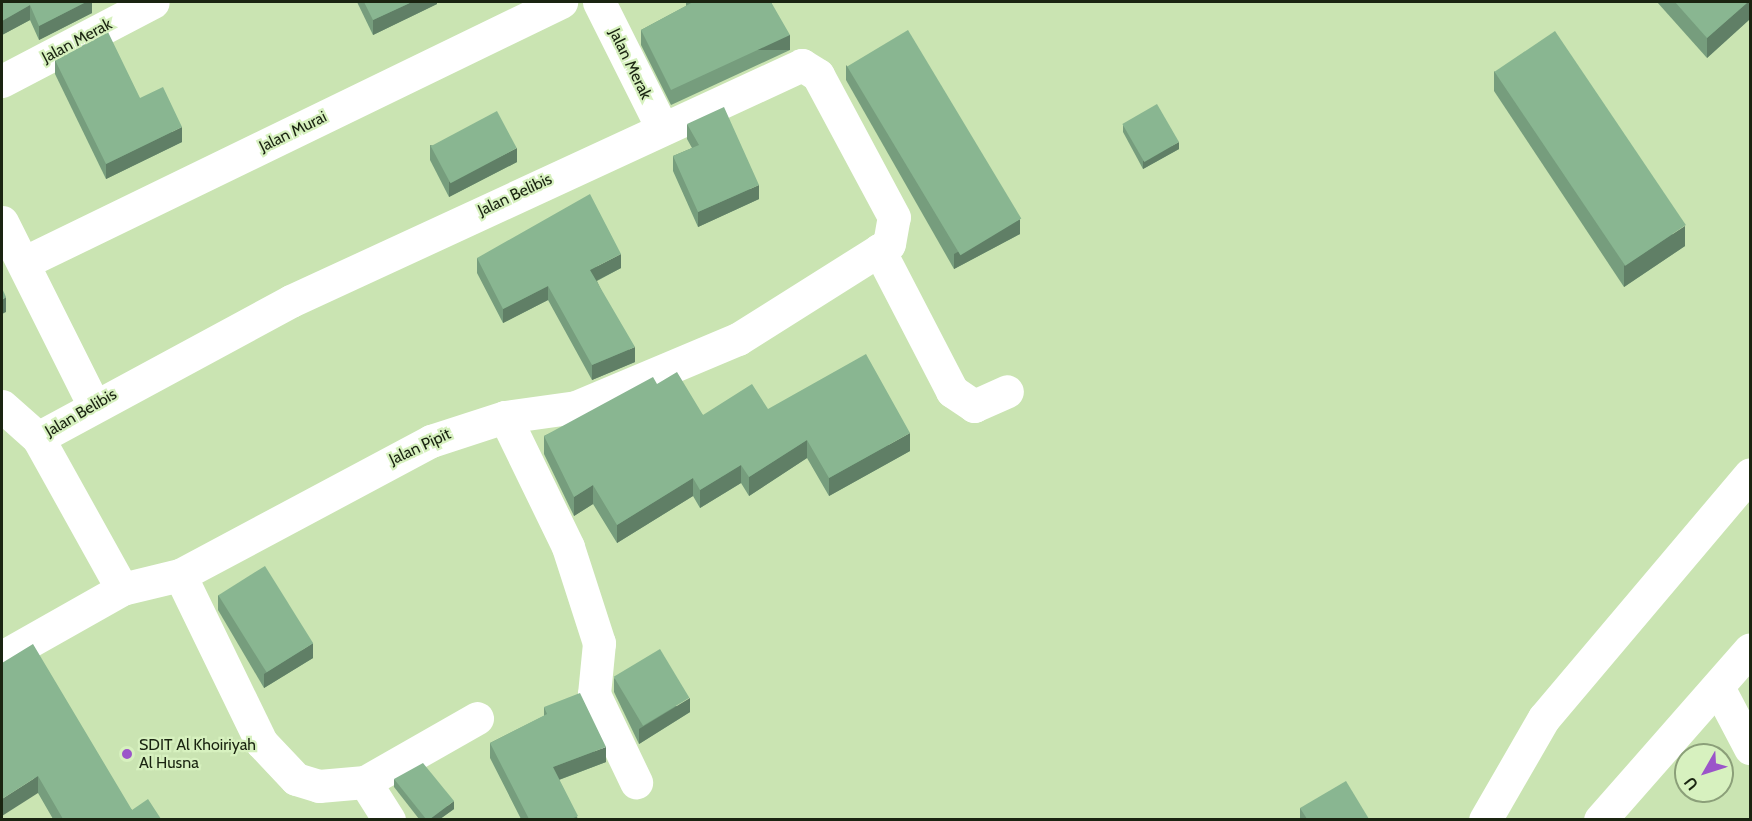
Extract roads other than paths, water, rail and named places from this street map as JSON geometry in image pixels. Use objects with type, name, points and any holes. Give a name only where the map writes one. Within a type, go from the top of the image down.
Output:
[{"type":"street","name":"Jalan Merak","points":[[2,81],[153,2]]},
{"type":"street","name":"Jalan Murai","points":[[25,262],[561,2]]},
{"type":"street","name":"Jalan Merak","points":[[599,2],[661,126]]},
{"type":"street","name":"Jalan Belibis","points":[[38,438],[93,404],[291,301],[661,126],[781,71],[802,65],[811,68],[894,217],[894,234],[879,250]]},
{"type":"street","points":[[2,222],[25,262],[93,404]]},
{"type":"street","points":[[879,250],[952,391],[975,406],[1006,391]]},
{"type":"street","name":"Jalan Pipit","points":[[2,657],[122,589],[180,575],[431,441],[505,417],[576,407],[738,339],[879,250]]},
{"type":"street","points":[[2,406],[38,438],[122,589]]},
{"type":"street","points":[[505,417],[568,548],[599,643],[594,694],[636,782]]},
{"type":"street","points":[[1485,819],[1544,718],[1750,474]]},
{"type":"street","points":[[180,575],[273,757],[297,778],[320,786],[365,782],[477,718]]},
{"type":"street","points":[[1600,819],[1719,689],[1750,649]]},
{"type":"street","points":[[1719,689],[1750,747]]},
{"type":"street","points":[[365,782],[389,819]]},
{"type":"place","name":"SDIT Al Khoiriyah Al Husna","points":[[127,754]]}]
